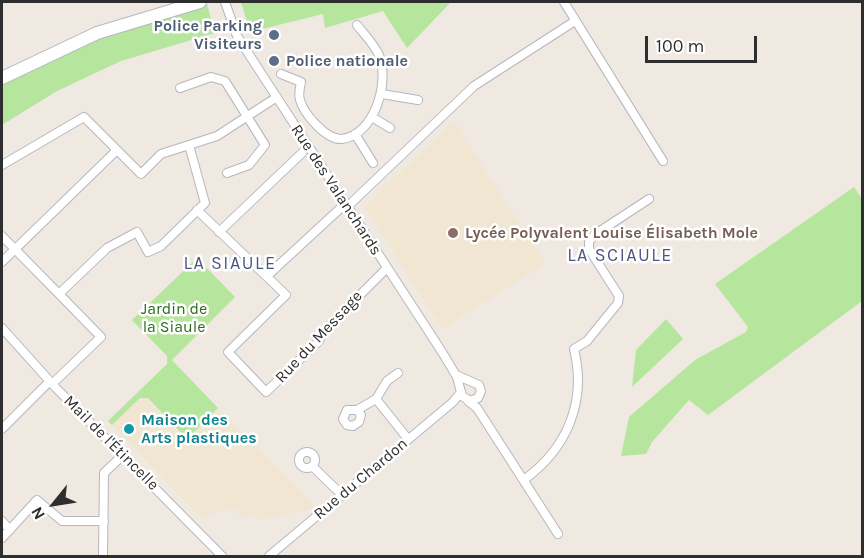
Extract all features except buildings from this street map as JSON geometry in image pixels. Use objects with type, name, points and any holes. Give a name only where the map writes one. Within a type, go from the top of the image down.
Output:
[{"type":"main road","points":[[2,78],[97,33],[200,2]]},
{"type":"street","name":"Rue des Valanchards","points":[[225,2],[237,36],[456,375],[464,395],[477,403],[558,534]]},
{"type":"street","points":[[564,2],[663,161]]},
{"type":"street","points":[[197,210],[267,276],[474,86],[575,21]]},
{"type":"street","points":[[281,74],[301,82],[299,97],[302,106],[320,128],[331,136],[342,139],[355,134],[372,117],[382,94],[383,72],[379,55],[357,25]]},
{"type":"street","points":[[180,88],[211,77],[225,81],[265,145],[249,165],[227,173]]},
{"type":"street","points":[[382,94],[418,100]]},
{"type":"street","points":[[2,165],[84,117],[141,174],[161,154],[218,136],[277,97]]},
{"type":"street","points":[[372,117],[390,128]]},
{"type":"street","points":[[355,134],[373,163]]},
{"type":"street","points":[[59,294],[107,248],[137,232],[148,252],[161,246],[205,202],[189,146]]},
{"type":"street","points":[[2,262],[117,150]]},
{"type":"street","points":[[219,232],[302,153]]},
{"type":"street","points":[[525,479],[551,456],[573,416],[579,382],[574,349],[587,341],[618,303],[619,296],[589,249],[589,242],[594,235],[649,199]]},
{"type":"street","points":[[2,236],[101,337],[2,429]]},
{"type":"street","name":"Rue du Message","points":[[267,276],[286,295],[228,352],[266,392],[387,268]]},
{"type":"street","name":"Mail de l'Étincelle","points":[[2,328],[51,382],[222,556]]},
{"type":"street","points":[[357,410],[376,399],[387,381],[398,373]]},
{"type":"street","points":[[456,375],[480,387],[477,403]]},
{"type":"street","name":"Rue du Chardon","points":[[269,556],[464,395],[464,383],[471,381]]},
{"type":"street","points":[[376,399],[408,439]]},
{"type":"street","points":[[103,556],[104,473],[123,455]]},
{"type":"street","points":[[312,466],[342,495]]},
{"type":"street","points":[[2,538],[37,500],[62,521],[104,521]]},
{"type":"street","points":[[2,521],[10,530]]},
{"type":"shaded area","name":"Lycée Polyvalent Louise Élisabeth Mole","points":[[454,121],[545,263],[443,329],[364,207]]},
{"type":"shaded area","points":[[140,398],[148,398],[187,439],[218,408],[315,506],[260,520],[250,513],[247,519],[237,513],[239,509],[225,509],[208,515],[203,520],[112,425]]},
{"type":"green space","points":[[241,2],[451,2],[407,48],[383,11],[325,28],[323,14],[250,32]]},
{"type":"green space","points":[[207,4],[215,33],[121,61],[57,91],[2,125],[2,83],[51,58],[102,38]]},
{"type":"green space","points":[[854,187],[862,199],[862,301],[708,415],[689,400],[652,442],[646,454],[621,456],[629,417],[695,360],[746,332],[748,327],[715,284]]},
{"type":"green space","name":"Jardin de la Siaule","points":[[197,258],[235,297],[172,360],[218,408],[187,439],[148,398],[140,398],[112,425],[108,421],[167,364],[167,356],[132,320]]},
{"type":"green space","points":[[666,319],[683,339],[632,387],[636,350]]},
{"type":"place","name":"Police Parking Visiteurs","points":[[274,35]]},
{"type":"place","name":"Police nationale","points":[[274,61]]},
{"type":"place","name":"Lycée Polyvalent Louise Élisabeth Mole","points":[[453,233]]},
{"type":"place","name":"Maison des Arts plastiques","points":[[129,429]]},
{"type":"district","name":"LA SCIAULE","points":[[620,256]]},
{"type":"district","name":"LA SIAULE","points":[[230,264]]}]
